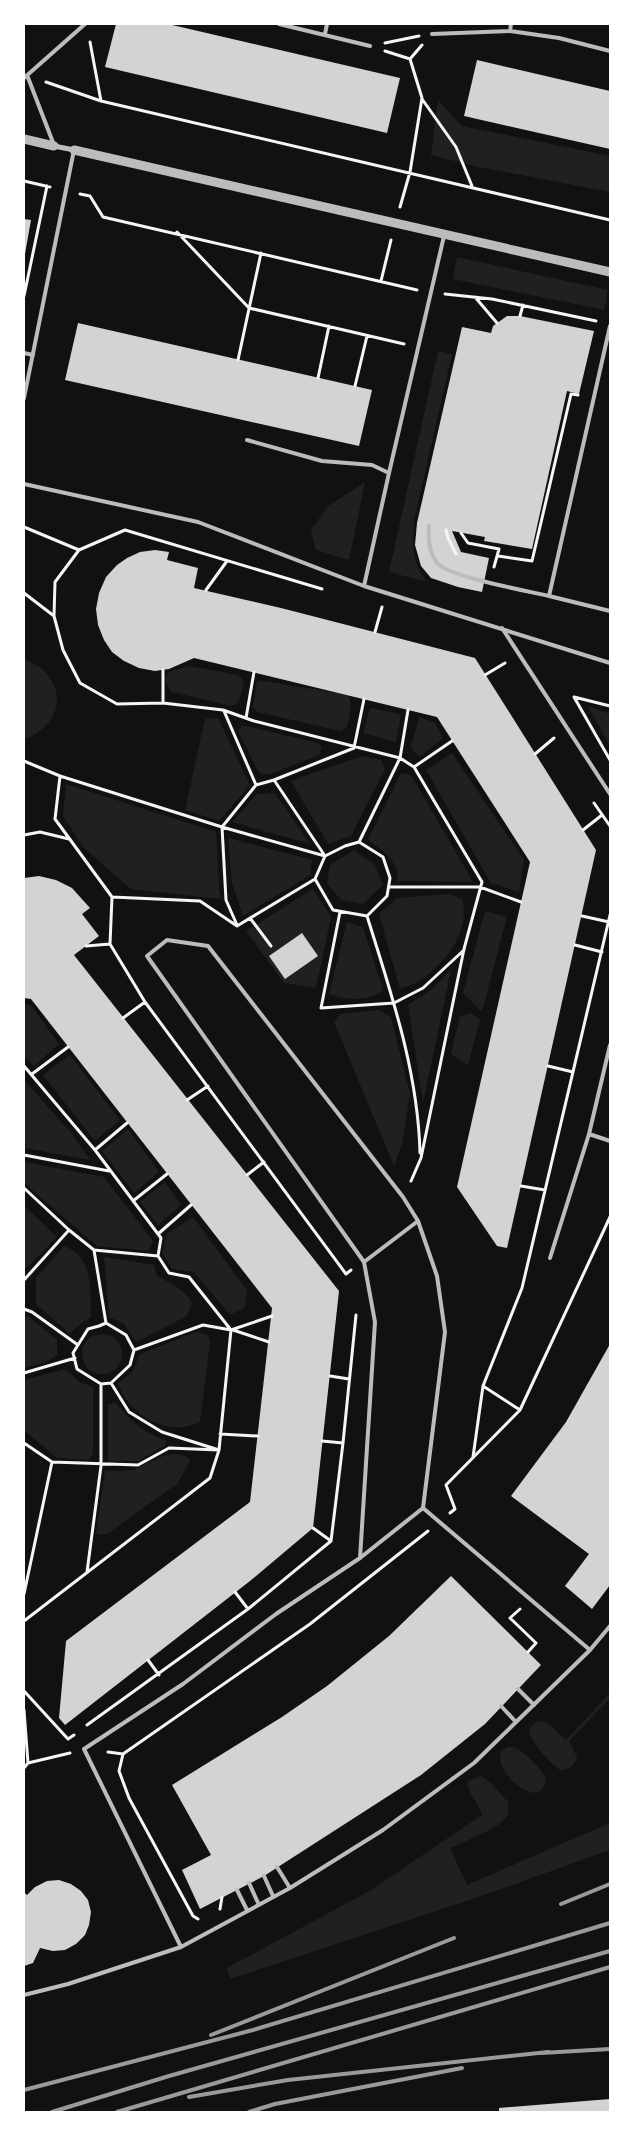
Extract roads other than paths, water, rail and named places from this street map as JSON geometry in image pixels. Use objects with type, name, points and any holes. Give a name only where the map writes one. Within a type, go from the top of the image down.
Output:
[{"type":"street","points":[[24,139],[610,272]]},
{"type":"lane","points":[[54,146],[25,76],[85,24]]},
{"type":"lane","points":[[279,24],[370,46]]},
{"type":"lane","points":[[325,34],[327,24]]},
{"type":"lane","points":[[510,31],[511,24]]},
{"type":"lane","points":[[432,34],[510,31],[559,38],[610,50]]},
{"type":"lane","points":[[24,398],[74,150]]},
{"type":"lane","points":[[364,586],[444,233]]},
{"type":"lane","points":[[549,596],[610,326]]},
{"type":"lane","points":[[24,353],[33,355]]},
{"type":"lane","points":[[246,440],[322,461],[372,465],[389,473]]},
{"type":"lane","points":[[24,484],[198,522],[364,586],[610,663]]},
{"type":"lane","points":[[429,526],[428,542],[438,564],[454,573],[610,611]]},
{"type":"lane","points":[[502,628],[610,794]]},
{"type":"lane","points":[[181,1947],[84,1750],[183,1684],[276,1614],[360,1558],[423,1508],[445,1332],[437,1276],[418,1221],[404,1197],[208,946],[167,940],[147,956],[364,1262],[375,1322],[360,1558]]},
{"type":"lane","points":[[550,1258],[589,1134],[610,1045]]},
{"type":"lane","points":[[589,1134],[610,1141]]},
{"type":"lane","points":[[364,1262],[418,1221]]},
{"type":"lane","points":[[423,1508],[590,1650]]},
{"type":"lane","points":[[24,1996],[68,1984],[181,1947],[290,1888],[383,1830],[467,1769],[590,1650],[610,1626]]},
{"type":"lane","points":[[518,1689],[534,1705]]},
{"type":"lane","points":[[501,1706],[516,1722]]},
{"type":"lane","points":[[277,1867],[290,1888]]},
{"type":"lane","points":[[264,1876],[273,1896]]},
{"type":"lane","points":[[249,1882],[259,1905]]},
{"type":"lane","points":[[236,1890],[247,1910]]},
{"type":"railway","points":[[561,1904],[610,1884]]},
{"type":"railway","points":[[24,2090],[253,2030],[610,1923]]},
{"type":"railway","points":[[211,2035],[454,1938]]},
{"type":"railway","points":[[52,2112],[169,2076],[610,1951]]},
{"type":"railway","points":[[117,2112],[610,1967]]},
{"type":"railway","points":[[541,2053],[610,2049]]},
{"type":"railway","points":[[189,2097],[288,2080],[548,2052]]},
{"type":"railway","points":[[249,2112],[275,2104],[462,2068]]}]
